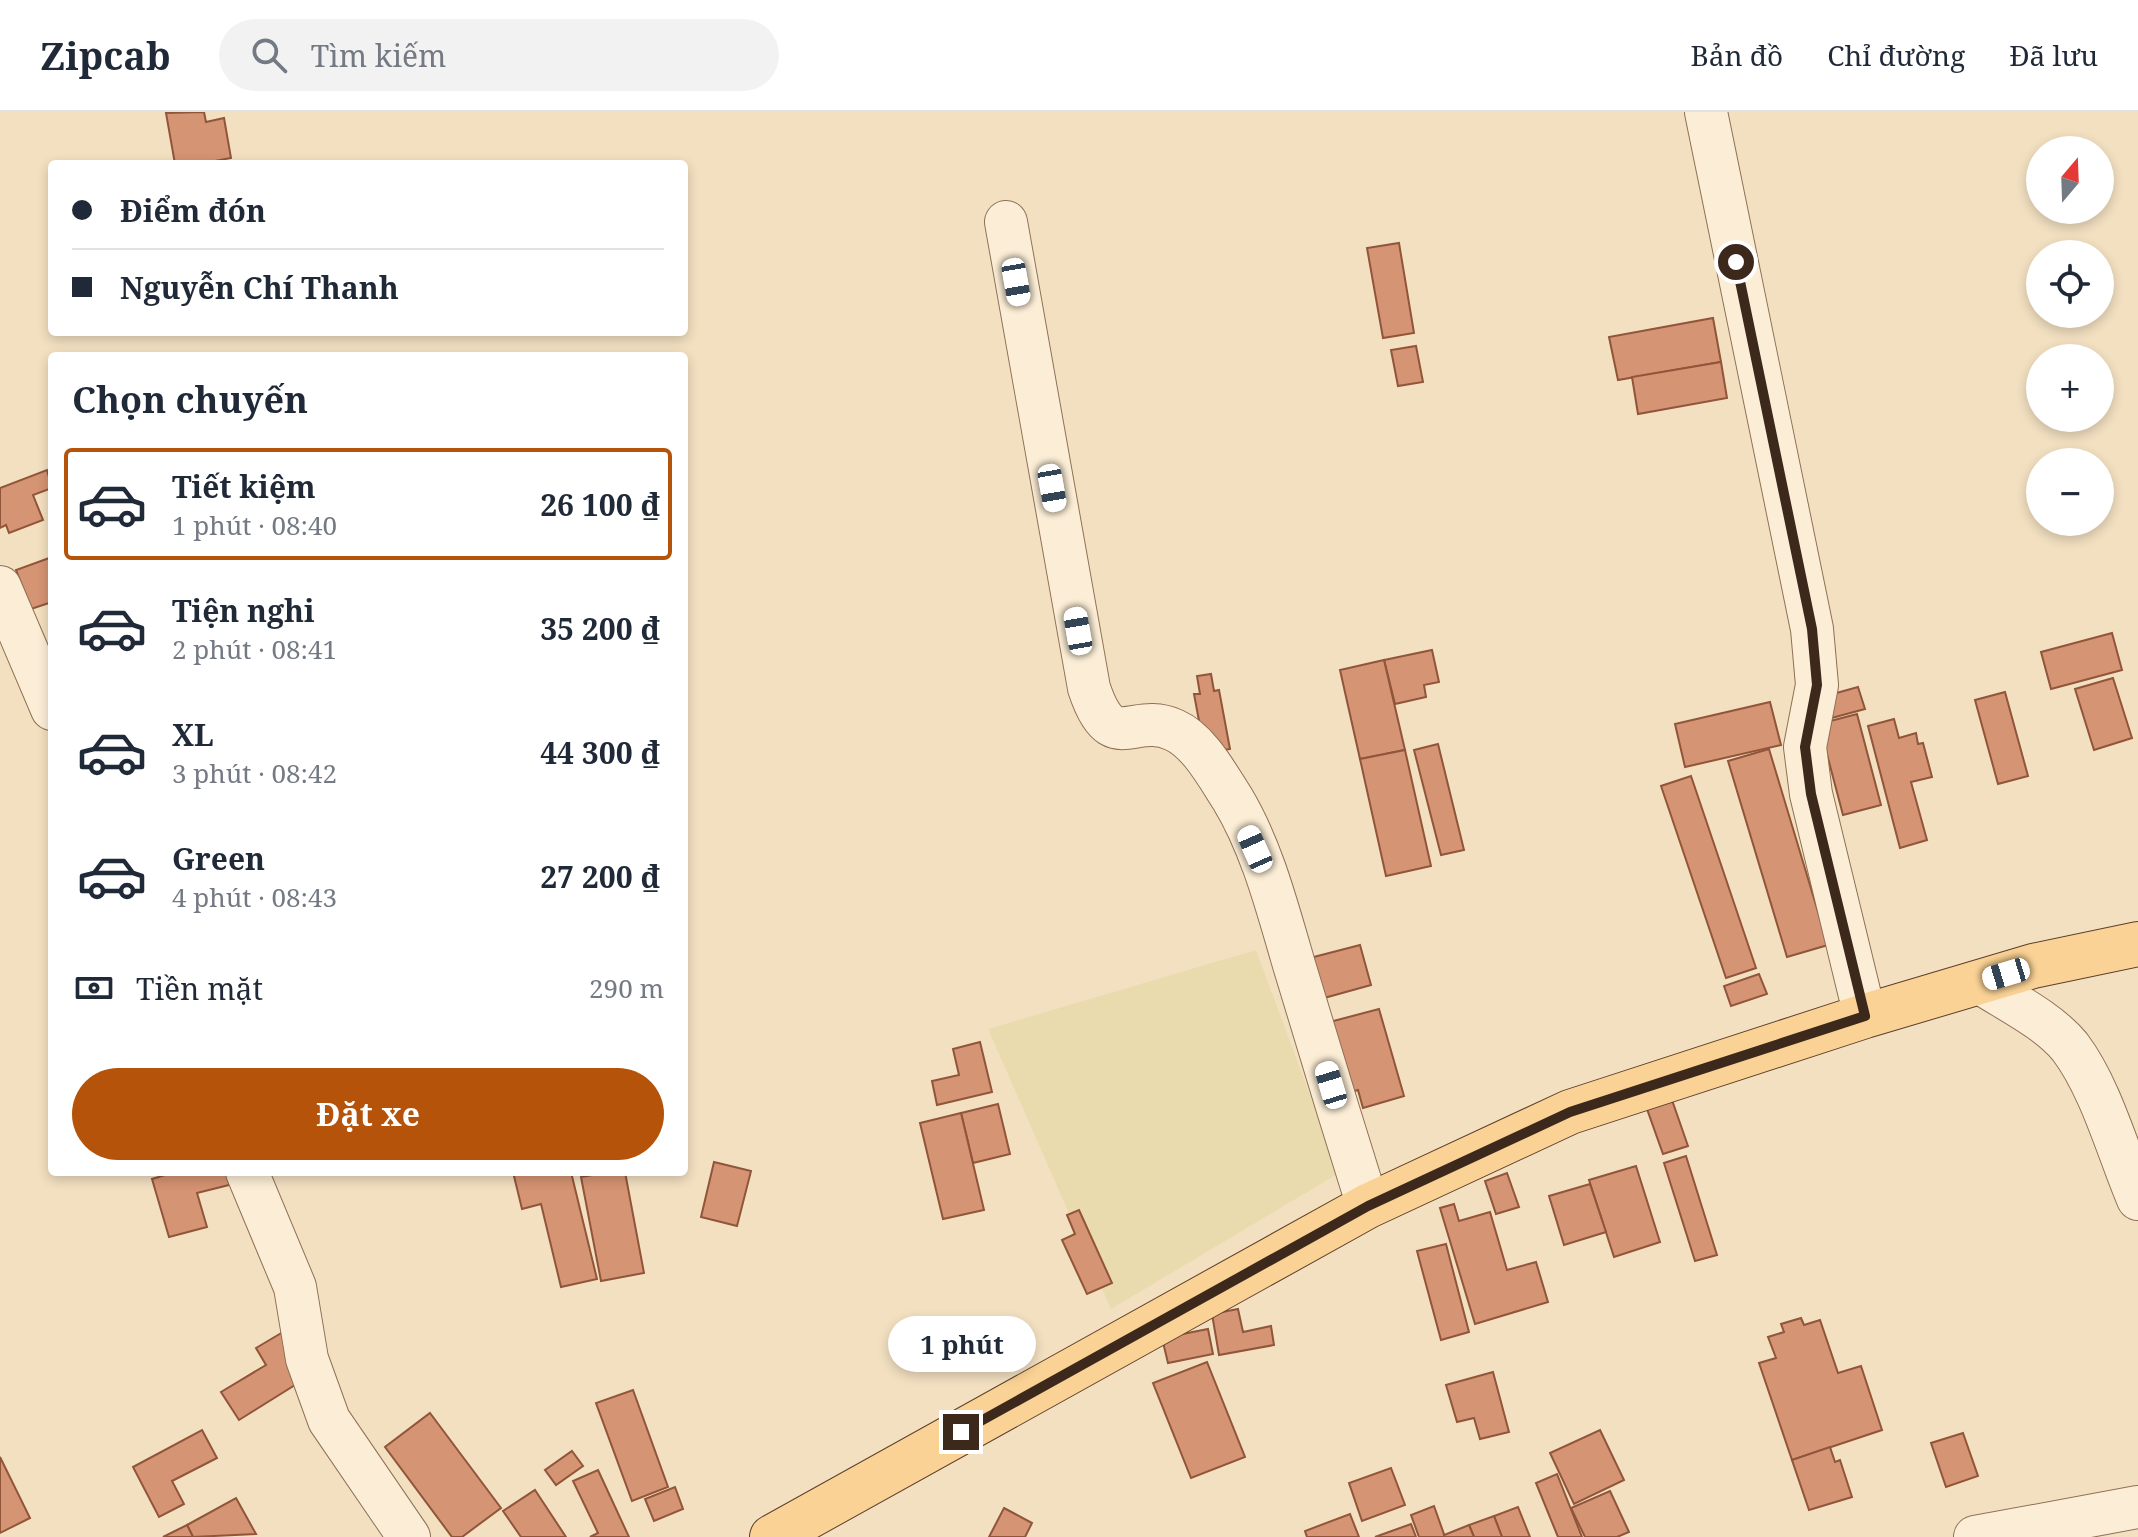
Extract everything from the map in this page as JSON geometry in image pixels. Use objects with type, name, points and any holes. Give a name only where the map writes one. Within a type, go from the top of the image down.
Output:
[{"type":"main road","points":[[772,1537],[1368,1206],[1570,1112],[1865,1016],[2033,966],[2138,944]]},
{"type":"street","points":[[1706,112],[1812,629],[1817,685],[1805,747],[1811,794],[1865,1016]]},
{"type":"street","points":[[1006,222],[1089,688],[1096,709],[1109,726],[1128,730],[1162,727],[1188,738],[1233,800],[1266,873],[1368,1206]]},
{"type":"street","points":[[0,587],[48,700]]},
{"type":"street","points":[[1979,982],[2042,1023],[2068,1046],[2089,1079],[2138,1199]]},
{"type":"street","points":[[249,1176],[295,1287],[307,1359],[329,1420],[409,1537]]},
{"type":"street","points":[[1975,1537],[2138,1507]]},
{"type":"shaded area","points":[[1256,950],[1339,1173],[1111,1309],[988,1029]]},
{"type":"building","points":[[204,112],[206,122],[224,118],[231,158],[174,160],[166,113]]},
{"type":"building","points":[[1399,243],[1414,333],[1383,338],[1367,248]]},
{"type":"building","points":[[1713,318],[1721,362],[1618,380],[1609,337]]},
{"type":"building","points":[[1416,346],[1423,382],[1398,386],[1391,350]]},
{"type":"building","points":[[1721,362],[1727,398],[1638,414],[1632,377]]},
{"type":"building","points":[[47,470],[48,489],[33,495],[43,520],[9,533],[6,525],[0,528],[0,488]]},
{"type":"building","points":[[48,558],[48,603],[31,609],[16,570]]},
{"type":"building","points":[[2112,633],[2122,670],[2051,689],[2041,652]]},
{"type":"building","points":[[1432,650],[1439,682],[1424,685],[1426,697],[1395,704],[1384,660]]},
{"type":"building","points":[[1384,660],[1405,750],[1360,759],[1340,670]]},
{"type":"building","points":[[1211,674],[1214,691],[1219,690],[1230,749],[1205,753],[1194,694],[1200,694],[1197,676]]},
{"type":"building","points":[[2113,678],[2132,738],[2094,750],[2075,689]]},
{"type":"building","points":[[1858,687],[1865,709],[1828,719],[1822,697]]},
{"type":"building","points":[[2005,692],[2028,776],[1998,784],[1975,700]]},
{"type":"building","points":[[1770,702],[1781,745],[1685,767],[1675,724]]},
{"type":"building","points":[[1857,714],[1881,805],[1843,815],[1819,724]]},
{"type":"building","points":[[1894,719],[1899,738],[1916,733],[1918,744],[1923,743],[1932,777],[1911,782],[1927,840],[1900,848],[1868,726]]},
{"type":"building","points":[[1438,744],[1464,850],[1441,855],[1414,750]]},
{"type":"building","points":[[1769,749],[1828,945],[1787,957],[1728,761]]},
{"type":"building","points":[[1405,750],[1431,866],[1386,876],[1360,759]]},
{"type":"building","points":[[1691,776],[1756,968],[1726,978],[1661,786]]},
{"type":"building","points":[[1360,945],[1371,985],[1317,1000],[1306,959]]},
{"type":"building","points":[[1759,974],[1767,994],[1731,1006],[1724,986]]},
{"type":"building","points":[[1379,1009],[1404,1096],[1363,1108],[1358,1090],[1341,1095],[1322,1024]]},
{"type":"building","points":[[980,1042],[992,1092],[937,1105],[932,1081],[959,1075],[953,1049]]},
{"type":"building","points":[[1672,1100],[1688,1146],[1663,1154],[1647,1109]]},
{"type":"building","points":[[998,1104],[1010,1154],[973,1163],[961,1113]]},
{"type":"building","points":[[961,1113],[984,1210],[943,1219],[920,1123]]},
{"type":"building","points":[[1686,1156],[1717,1255],[1695,1261],[1664,1163]]},
{"type":"building","points":[[714,1162],[751,1171],[737,1226],[701,1217]]},
{"type":"building","points":[[1636,1166],[1660,1242],[1614,1257],[1589,1180]]},
{"type":"building","points":[[1507,1173],[1519,1207],[1496,1214],[1485,1181]]},
{"type":"building","points":[[162,1176],[235,1176],[237,1183],[197,1193],[207,1227],[169,1237],[152,1179]]},
{"type":"building","points":[[514,1176],[572,1176],[597,1279],[561,1287],[541,1204],[522,1209]]},
{"type":"building","points":[[626,1176],[644,1273],[601,1281],[581,1177]]},
{"type":"building","points":[[1590,1184],[1606,1232],[1564,1245],[1549,1196]]},
{"type":"building","points":[[1454,1204],[1459,1221],[1490,1212],[1507,1270],[1536,1262],[1548,1302],[1475,1324],[1440,1208]]},
{"type":"building","points":[[1079,1210],[1112,1283],[1087,1294],[1062,1240],[1075,1234],[1067,1215]]},
{"type":"building","points":[[1446,1244],[1469,1332],[1441,1340],[1417,1251]]},
{"type":"building","points":[[1238,1309],[1243,1332],[1271,1326],[1274,1345],[1219,1355],[1212,1314]]},
{"type":"building","points":[[1801,1318],[1804,1325],[1820,1320],[1838,1373],[1861,1366],[1882,1430],[1792,1460],[1759,1363],[1776,1358],[1768,1337],[1784,1332],[1781,1324]]},
{"type":"building","points":[[1208,1329],[1213,1354],[1168,1363],[1162,1338]]},
{"type":"building","points":[[283,1332],[311,1375],[239,1420],[221,1392],[266,1365],[256,1348]]},
{"type":"building","points":[[1207,1362],[1245,1457],[1191,1478],[1153,1383]]},
{"type":"building","points":[[1493,1372],[1509,1432],[1480,1439],[1474,1418],[1457,1422],[1446,1385]]},
{"type":"building","points":[[633,1390],[668,1487],[632,1501],[596,1403]]},
{"type":"building","points":[[430,1413],[501,1508],[462,1537],[452,1537],[385,1447]]},
{"type":"building","points":[[202,1430],[217,1458],[172,1481],[184,1504],[159,1517],[133,1467]]},
{"type":"building","points":[[1600,1430],[1624,1480],[1574,1504],[1550,1453]]},
{"type":"building","points":[[1963,1433],[1978,1476],[1946,1487],[1931,1443]]},
{"type":"building","points":[[1830,1447],[1835,1462],[1840,1460],[1852,1497],[1809,1510],[1792,1460]]},
{"type":"building","points":[[572,1451],[583,1466],[556,1485],[545,1470]]},
{"type":"building","points":[[0,1457],[30,1518],[0,1533]]},
{"type":"building","points":[[1391,1468],[1405,1505],[1362,1521],[1349,1483]]},
{"type":"building","points":[[598,1470],[629,1537],[590,1537],[598,1533],[573,1481]]},
{"type":"building","points":[[1557,1474],[1582,1537],[1558,1537],[1536,1483]]},
{"type":"building","points":[[675,1487],[683,1509],[654,1521],[645,1499]]},
{"type":"building","points":[[535,1490],[566,1537],[521,1537],[503,1511]]},
{"type":"building","points":[[1610,1491],[1629,1532],[1617,1537],[1585,1537],[1571,1508]]},
{"type":"building","points":[[236,1498],[256,1534],[193,1537],[187,1525]]},
{"type":"building","points":[[1434,1506],[1445,1537],[1419,1537],[1411,1515]]},
{"type":"building","points":[[1518,1507],[1530,1537],[1502,1537],[1494,1516]]},
{"type":"building","points":[[1004,1508],[1032,1523],[1025,1537],[989,1537]]},
{"type":"building","points":[[1350,1514],[1359,1537],[1307,1537],[1305,1531]]},
{"type":"building","points":[[1494,1516],[1502,1537],[1474,1537],[1469,1525]]},
{"type":"building","points":[[1411,1524],[1416,1537],[1375,1537]]},
{"type":"building","points":[[187,1525],[193,1537],[163,1537]]},
{"type":"building","points":[[1469,1525],[1474,1537],[1444,1535]]},
{"type":"route","points":[[961,1432],[1368,1206],[1570,1112],[1865,1016],[1836,907],[1811,794],[1805,747],[1817,685],[1812,629],[1736,262]]}]
